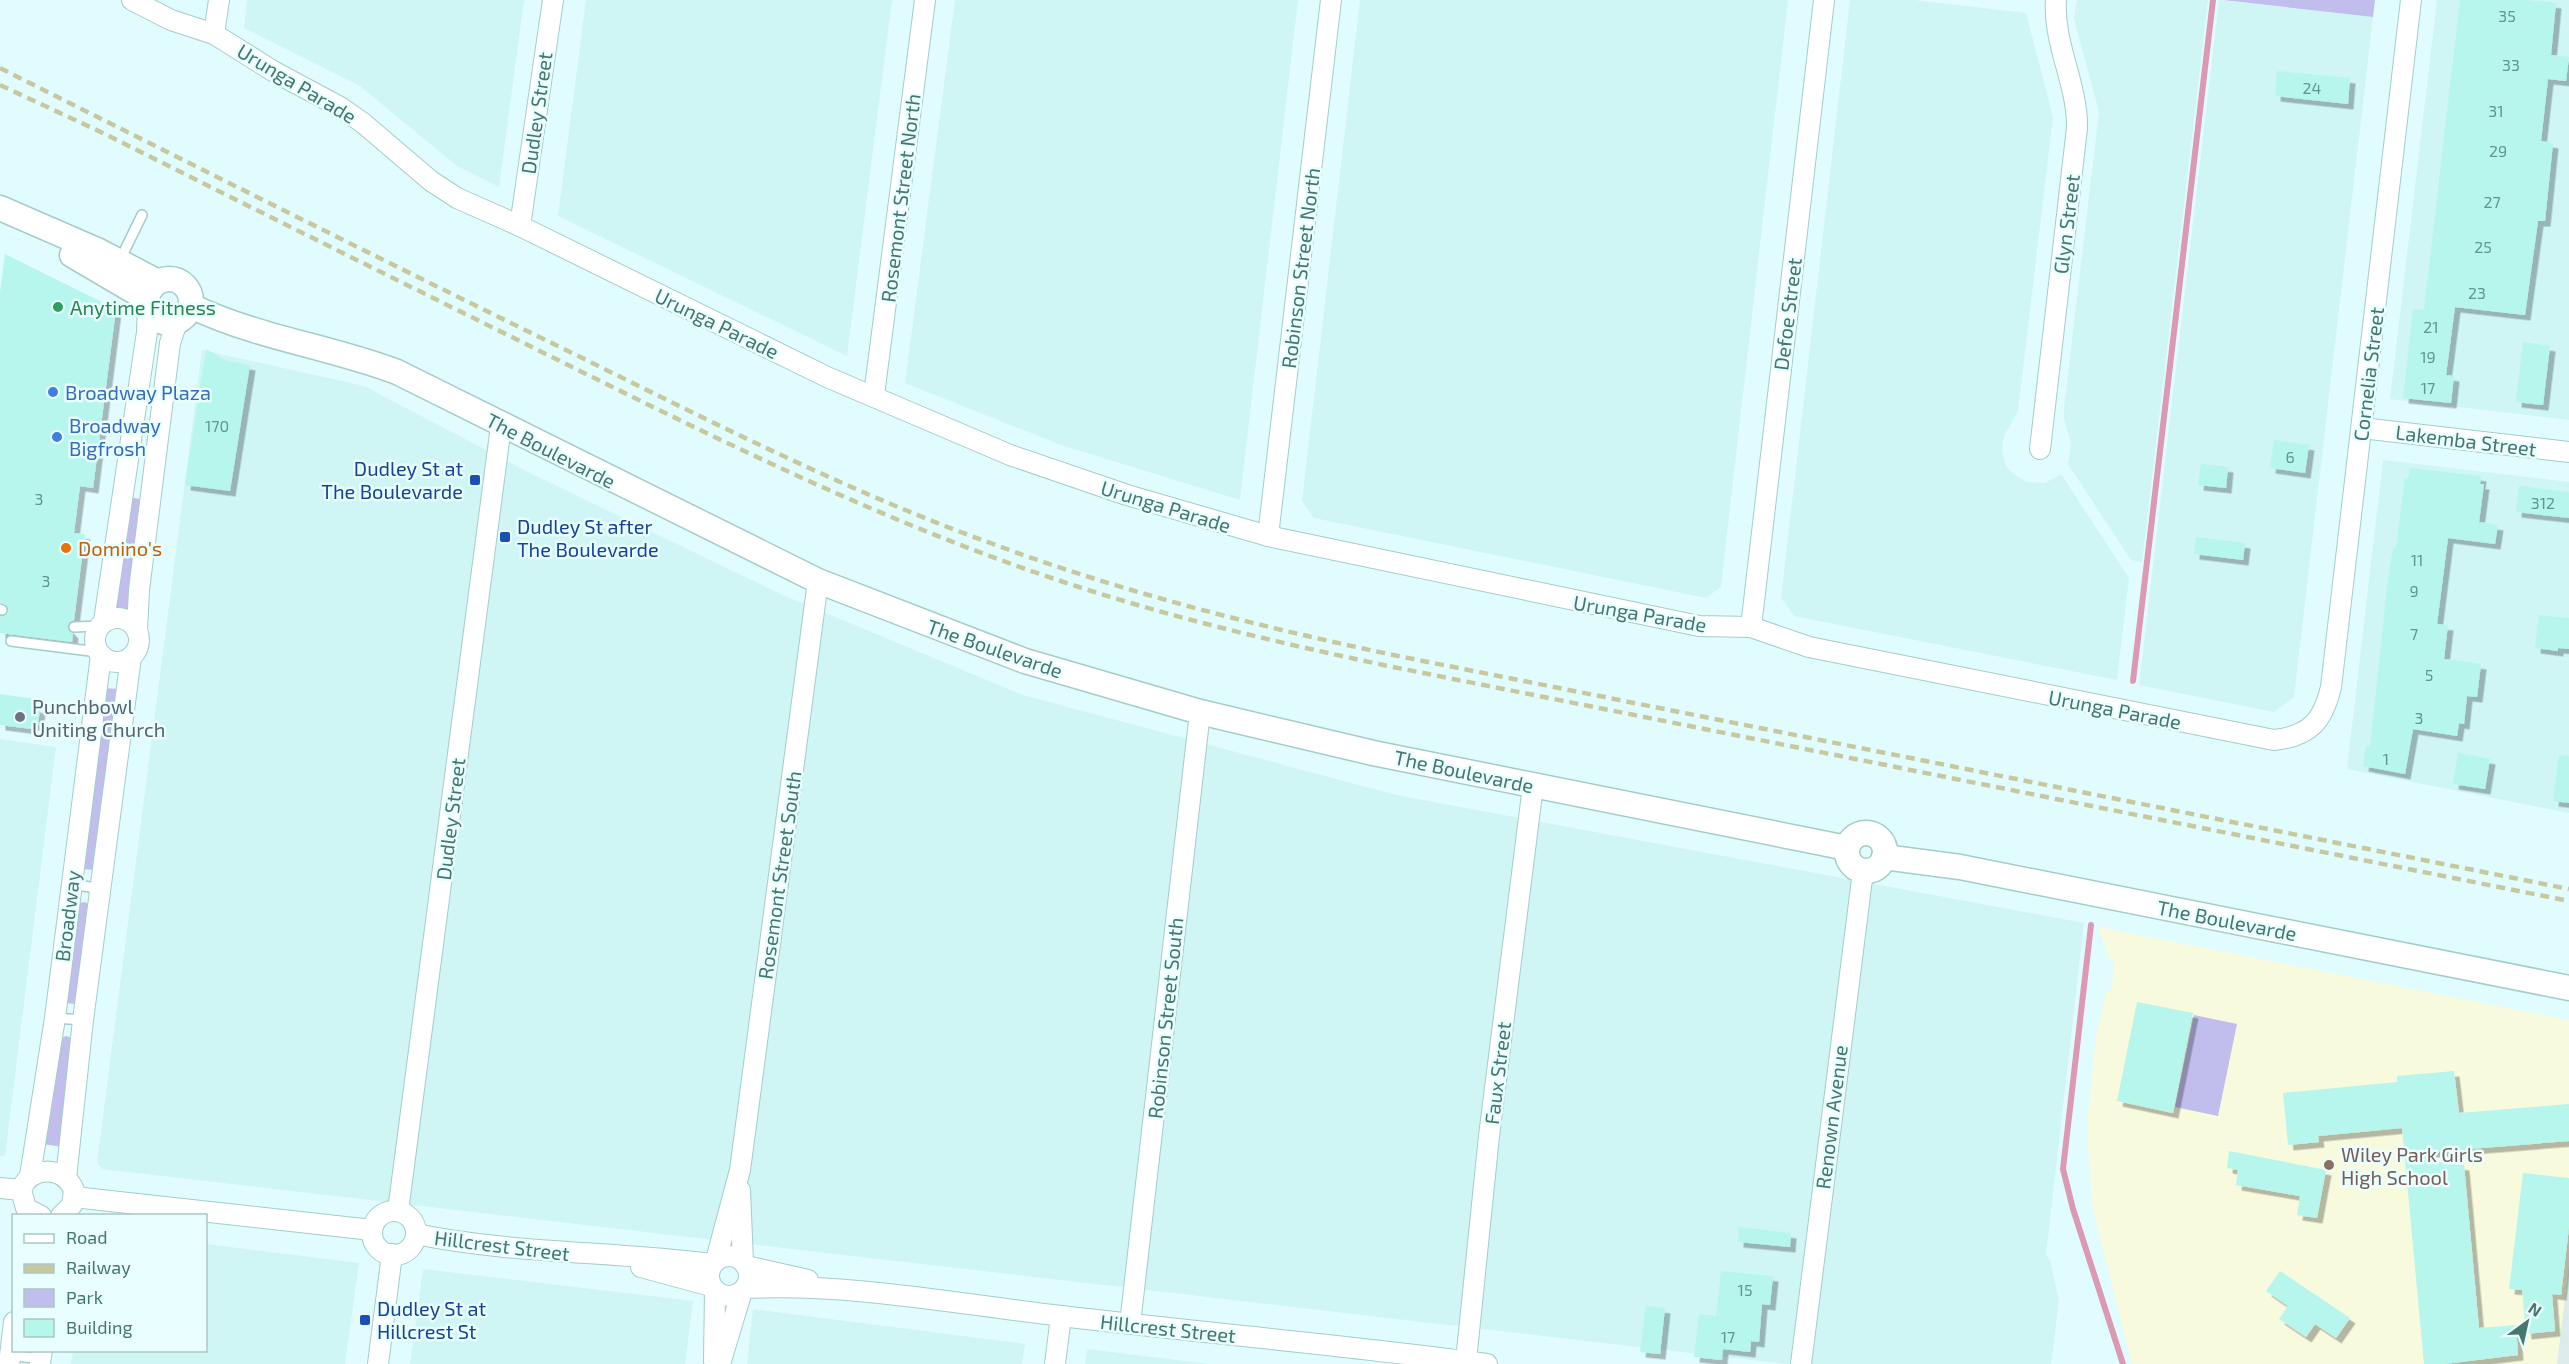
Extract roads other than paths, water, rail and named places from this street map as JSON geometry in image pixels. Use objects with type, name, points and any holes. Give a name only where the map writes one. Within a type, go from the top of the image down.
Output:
[{"type":"street","name":"Urunga Parade","points":[[132,0],[171,20],[214,34],[273,71],[340,107],[431,181],[457,198],[520,226],[827,377],[874,395],[944,428],[1010,455],[1127,495],[1268,536],[1699,626],[1751,627],[1809,648],[2253,737],[2274,740],[2297,735]]},
{"type":"street","points":[[214,34],[219,0]]},
{"type":"street","name":"Dudley Street","points":[[520,226],[553,0]]},
{"type":"street","name":"Rosemont Street North","points":[[874,395],[925,0]]},
{"type":"street","name":"Robinson Street North","points":[[1268,536],[1331,0]]},
{"type":"street","name":"Defoe Street","points":[[1751,627],[1824,0]]},
{"type":"street","name":"Glyn Street","points":[[2040,449],[2077,128],[2075,104],[2058,33],[2056,0]]},
{"type":"street","name":"Cornelia Street","points":[[2297,735],[2315,724],[2322,713],[2331,687],[2411,0]]},
{"type":"street","name":"The Boulevarde","points":[[0,208],[120,260],[151,295],[155,318],[169,323],[184,314],[190,292],[180,281],[165,279],[151,295]]},
{"type":"street","name":"The Boulevarde","points":[[0,216],[151,295]]},
{"type":"street","points":[[151,295],[102,624],[94,639],[100,654],[112,661],[119,662],[131,657],[138,645],[139,590],[170,343],[184,314]]},
{"type":"street","name":"The Boulevarde","points":[[184,314],[366,360],[426,386],[501,426],[818,581],[1025,661],[1200,712],[1373,753],[1847,848]]},
{"type":"street","name":"Dudley Street","points":[[398,1211],[501,426]]},
{"type":"street","name":"Lakemba Street","points":[[2362,428],[2569,452]]},
{"type":"street","name":"Rosemont Street South","points":[[714,1262],[740,1170],[818,581]]},
{"type":"street","points":[[102,624],[119,618],[126,620],[137,630]]},
{"type":"street","name":"Broadway","points":[[28,1201],[55,1018],[100,654]]},
{"type":"street","name":"Broadway","points":[[66,1178],[83,1020],[131,657]]},
{"type":"street","name":"Robinson Street South","points":[[1130,1324],[1200,712]]},
{"type":"street","name":"Faux Street","points":[[1466,1361],[1489,1136],[1533,786]]},
{"type":"street","points":[[1870,833],[1876,835],[1883,844],[1884,856],[1874,869],[1863,871],[1857,869],[1848,860],[1847,848],[1853,837],[1870,833]]},
{"type":"street","name":"The Boulevarde","points":[[1884,856],[1960,867],[2569,988]]},
{"type":"street","name":"Renown Avenue","points":[[1802,1364],[1863,871]]},
{"type":"street","name":"Rosemont Street South","points":[[740,1170],[745,1264]]},
{"type":"street","points":[[0,1188],[28,1201],[38,1171],[48,1171],[66,1178],[71,1184],[74,1197],[72,1205],[62,1214]]},
{"type":"street","points":[[74,1197],[372,1230]]},
{"type":"street","points":[[398,1211],[411,1220],[416,1234],[408,1249],[392,1254],[379,1249],[375,1244],[372,1230],[374,1223],[384,1213],[398,1211]]},
{"type":"street","name":"Hillcrest Street","points":[[416,1234],[441,1240],[589,1255],[714,1262]]},
{"type":"street","points":[[378,1364],[392,1254]]},
{"type":"street","name":"Hillcrest Street","points":[[589,1255],[713,1288]]},
{"type":"street","points":[[714,1364],[713,1288],[709,1274],[714,1262],[730,1256],[745,1264],[749,1275],[720,1364]]},
{"type":"street","name":"Hillcrest Street","points":[[745,1264],[850,1290]]},
{"type":"street","name":"Hillcrest Street","points":[[744,1290],[774,1287],[850,1290],[1398,1359],[1466,1361],[1486,1364]]},
{"type":"street","points":[[713,1288],[730,1296],[744,1290]]},
{"type":"street","points":[[1055,1364],[1061,1316]]},
{"type":"street","points":[[9,1359],[12,1337]]},
{"type":"lane","points":[[120,260],[142,215]]},
{"type":"lane","points":[[74,627],[102,624]]},
{"type":"lane","points":[[11,641],[100,654]]},
{"type":"lane","points":[[71,884],[102,889]]},
{"type":"lane","points":[[55,1018],[83,1020]]},
{"type":"lane","points":[[9,1359],[41,1358]]},
{"type":"waterway","points":[[2133,681],[2213,0]]},
{"type":"waterway","points":[[2091,925],[2063,1169],[2073,1209],[2123,1364]]},
{"type":"railway","points":[[0,68],[778,454],[938,523],[1093,578],[1193,608],[1398,656],[2569,889]]},
{"type":"railway","points":[[0,85],[105,134],[612,387],[853,501],[977,551],[1127,602],[1304,648],[1393,667],[2569,901]]},
{"type":"place","name":"Anytime Fitness","points":[[58,307]]},
{"type":"place","name":"Broadway Plaza","points":[[53,392]]},
{"type":"place","name":"Broadway Bigfrosh","points":[[57,437]]},
{"type":"place","name":"Dudley St at The Boulevarde","points":[[475,480]]},
{"type":"place","name":"Dudley St after The Boulevarde","points":[[505,537]]},
{"type":"place","name":"Domino's","points":[[66,548]]},
{"type":"place","name":"Punchbowl Uniting Church","points":[[20,717]]},
{"type":"place","name":"Wiley Park Girls High School","points":[[2329,1165]]},
{"type":"place","name":"Dudley St at Hillcrest St","points":[[365,1320]]}]
